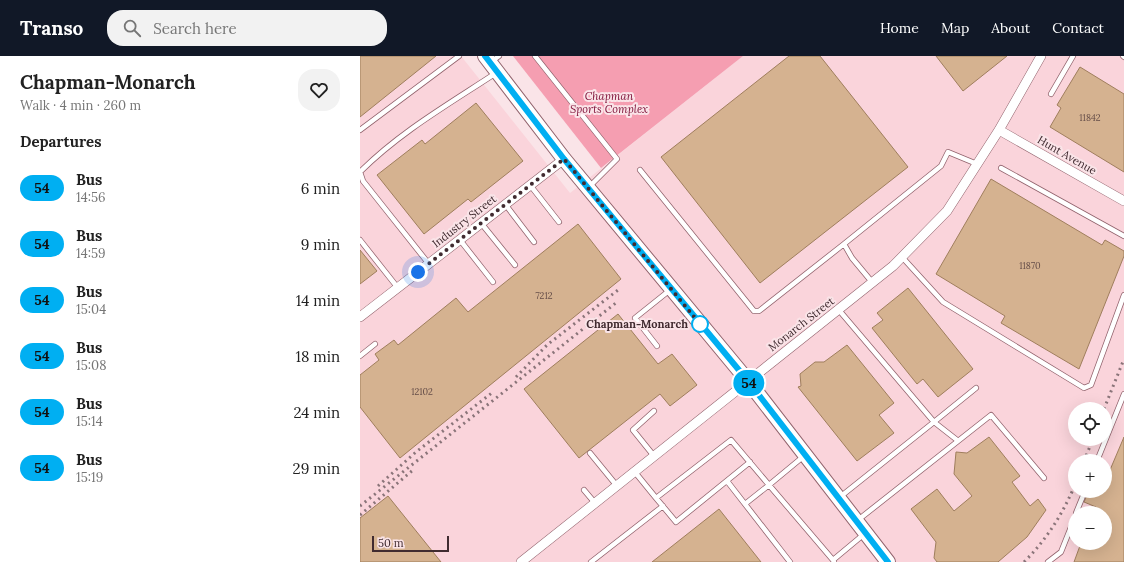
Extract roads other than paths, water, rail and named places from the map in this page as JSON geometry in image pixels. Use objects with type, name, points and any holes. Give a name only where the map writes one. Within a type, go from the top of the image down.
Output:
[{"type":"main road","points":[[493,62],[564,159],[748,381],[888,562]]},
{"type":"street","name":"Monarch Street","points":[[521,562],[902,257],[946,211],[999,130],[1041,56]]},
{"type":"street","name":"Hunt Avenue","points":[[999,130],[1124,201]]},
{"type":"street","name":"Industry Street","points":[[360,317],[564,159]]},
{"type":"lane","points":[[360,130],[459,56]]},
{"type":"lane","points":[[535,56],[617,159],[588,188]]},
{"type":"lane","points":[[1051,94],[1073,56]]},
{"type":"lane","points":[[429,264],[363,181],[360,172],[381,151],[493,62]]},
{"type":"lane","points":[[640,170],[754,311],[759,311],[941,166],[948,152],[977,164]]},
{"type":"lane","points":[[1001,168],[1124,236]]},
{"type":"lane","points":[[530,185],[559,222]]},
{"type":"lane","points":[[505,204],[534,242]]},
{"type":"lane","points":[[481,223],[515,265]]},
{"type":"lane","points":[[360,240],[398,288]]},
{"type":"lane","points":[[460,240],[493,282]]},
{"type":"lane","points":[[844,244],[852,258],[872,282]]},
{"type":"lane","points":[[902,257],[943,302],[1084,388],[1091,385],[1124,295]]},
{"type":"lane","points":[[657,346],[635,318],[672,289]]},
{"type":"lane","points":[[838,309],[934,422],[957,440]]},
{"type":"lane","points":[[360,356],[375,344]]},
{"type":"lane","points":[[838,498],[976,388]]},
{"type":"lane","points":[[1100,454],[1124,394]]},
{"type":"lane","points":[[654,412],[633,430],[654,456]]},
{"type":"lane","points":[[856,521],[957,440],[991,415],[1044,478]]},
{"type":"lane","points":[[656,498],[731,440],[834,561],[866,533]]},
{"type":"lane","points":[[590,453],[617,486]]},
{"type":"lane","points":[[745,504],[805,455]]},
{"type":"lane","points":[[634,471],[676,522],[750,462]]},
{"type":"lane","points":[[727,481],[790,562]]},
{"type":"lane","points":[[584,490],[595,503]]},
{"type":"lane","points":[[591,562],[663,506]]},
{"type":"lane","points":[[1048,562],[1060,552],[1068,533]]},
{"type":"railway","points":[[516,377],[547,345],[618,290]]},
{"type":"railway","points":[[360,506],[617,302]]},
{"type":"railway","points":[[1107,402],[1124,359]]},
{"type":"railway","points":[[378,486],[416,452],[493,392]]},
{"type":"railway","points":[[1087,454],[1090,446]]},
{"type":"railway","points":[[360,515],[413,470]]},
{"type":"railway","points":[[1024,562],[1053,526],[1069,498]]},
{"type":"place","name":"Chapman-Monarch","points":[[700,324]]},
{"type":"park label","name":"Chapman Sports Complex","points":[[609,102]]}]
